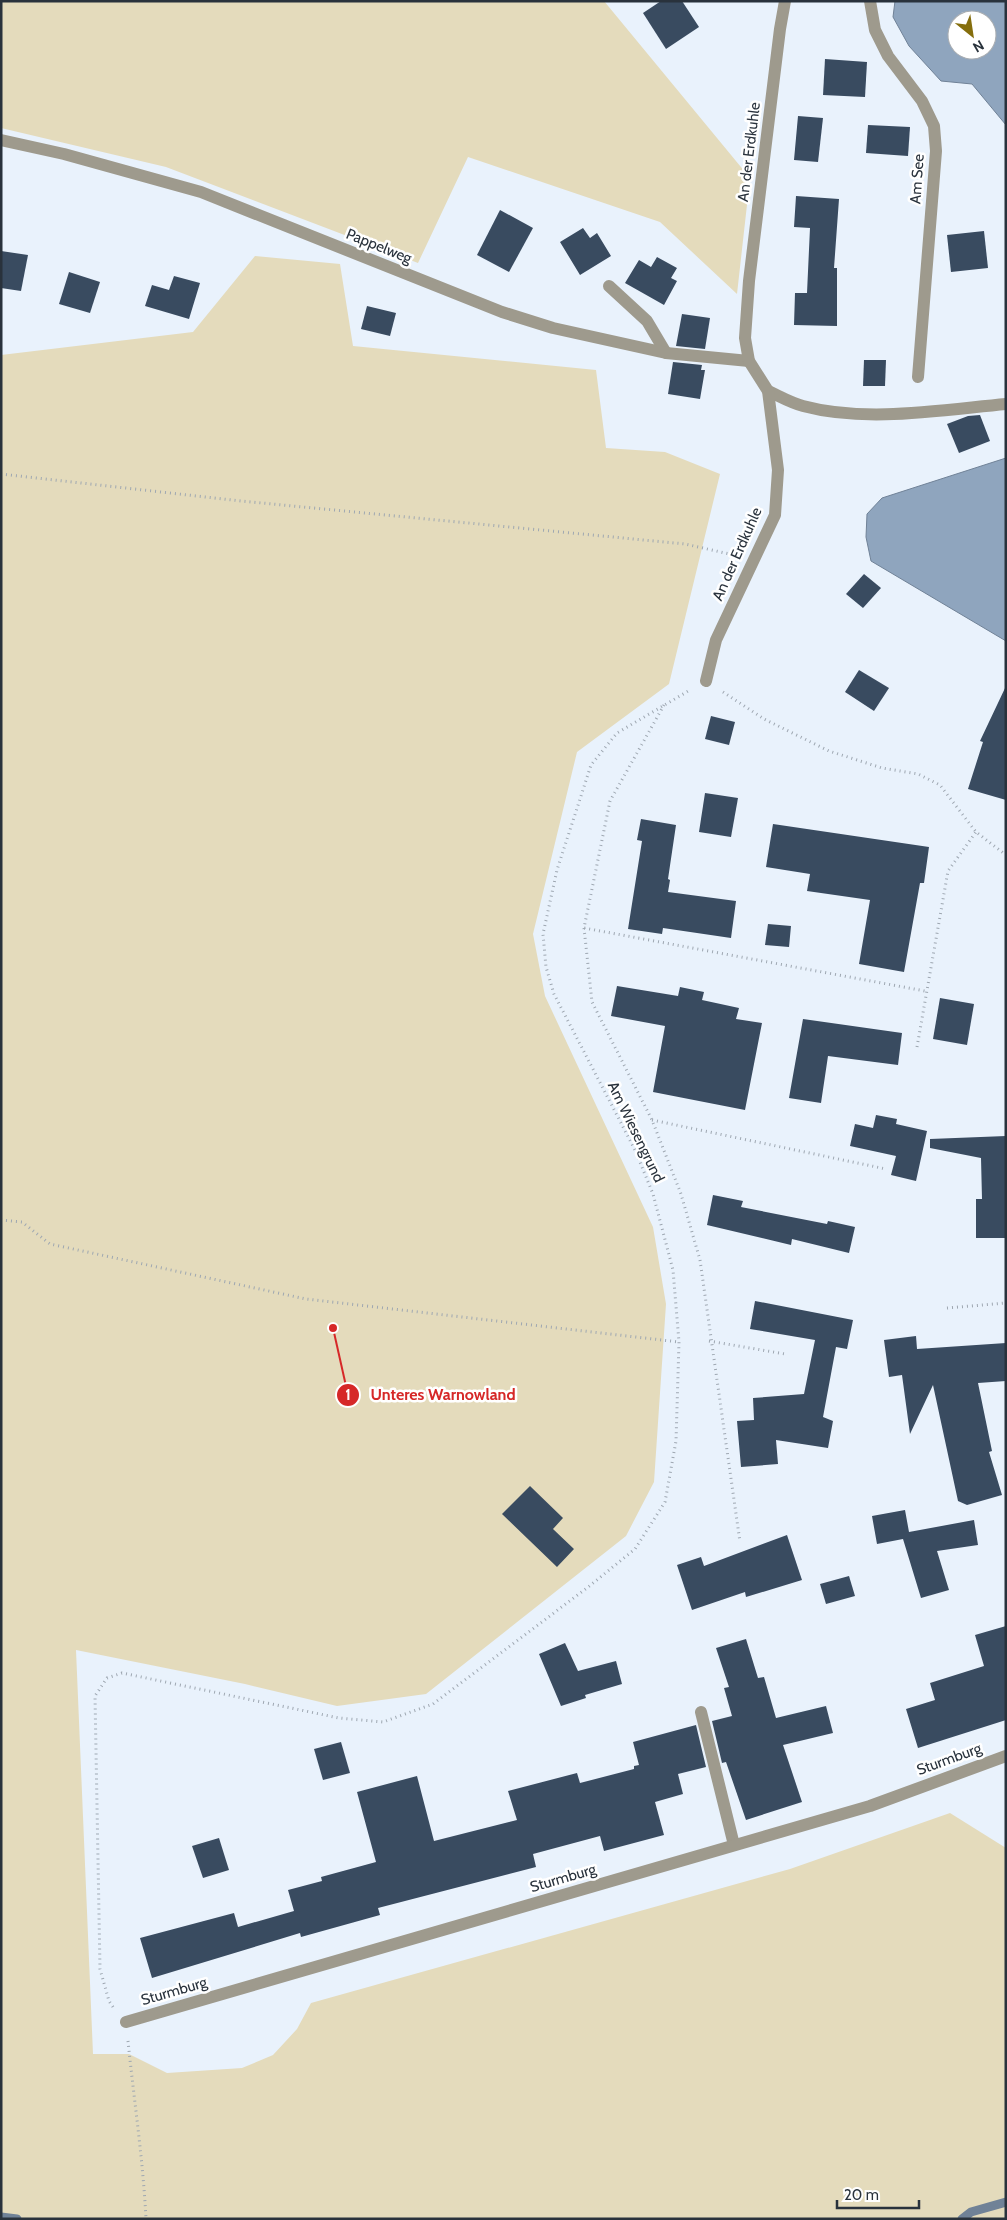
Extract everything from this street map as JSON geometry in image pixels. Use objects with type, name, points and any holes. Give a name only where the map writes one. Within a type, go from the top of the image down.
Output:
[{"type":"street","name":"An der Erdkuhle","points":[[706,681],[716,640],[775,515],[778,470],[768,391],[749,362],[745,338],[749,281],[785,1]]},
{"type":"street","name":"Am See","points":[[870,1],[875,30],[888,56],[922,101],[934,126],[936,151],[918,377]]},
{"type":"street","name":"Pappelweg","points":[[1,140],[64,154],[201,192],[502,312],[554,328],[666,353],[749,362]]},
{"type":"street","points":[[609,286],[647,321],[666,353]]},
{"type":"street","points":[[768,391],[802,406],[840,413],[915,413],[1006,404]]},
{"type":"street","points":[[701,1712],[734,1845]]},
{"type":"street","name":"Sturmburg","points":[[126,2022],[870,1806],[1006,1756]]},
{"type":"path","points":[[1,474],[241,501],[685,544],[754,559]]},
{"type":"path","points":[[706,681],[764,719],[829,751],[882,768],[918,774],[940,785],[976,832],[1006,855]]},
{"type":"path","name":"Am Wiesengrund","points":[[126,2022],[109,2001],[100,1968],[95,1696],[107,1678],[122,1672],[339,1718],[383,1722],[433,1704],[587,1588],[635,1549],[665,1502],[676,1441],[679,1342],[673,1270],[653,1194],[634,1150],[554,994],[546,967],[542,934],[557,870],[591,765],[618,733],[706,681]]},
{"type":"path","points":[[665,704],[610,801],[584,928],[592,1002],[652,1120],[681,1194],[700,1260],[740,1542]]},
{"type":"path","points":[[917,1047],[925,991],[948,871],[976,832]]},
{"type":"path","points":[[584,928],[925,991]]},
{"type":"path","points":[[652,1120],[886,1169]]},
{"type":"path","points":[[1,1220],[22,1222],[50,1244],[306,1299],[679,1342]]},
{"type":"path","points":[[947,1308],[1006,1303]]},
{"type":"path","points":[[710,1341],[785,1354]]},
{"type":"path","points":[[126,2022],[133,2106],[143,2159],[146,2219]]},
{"type":"shaded area","points":[[1,1],[604,1],[750,178],[737,294],[660,222],[468,157],[418,263],[166,167],[1,128]]},
{"type":"shaded area","points":[[255,256],[340,264],[353,346],[596,370],[606,448],[665,452],[720,474],[669,684],[577,752],[533,934],[545,996],[653,1227],[666,1304],[654,1482],[626,1536],[426,1694],[337,1706],[245,1684],[76,1650],[93,2054],[129,2054],[167,2073],[242,2068],[273,2055],[297,2029],[311,2003],[790,1869],[950,1813],[1006,1848],[1006,2219],[1,2219],[1,355],[193,332]]},
{"type":"water","points":[[895,1],[1006,1],[1006,125],[972,84],[941,81],[909,46],[893,17]]},
{"type":"water","points":[[1006,458],[1006,641],[871,561],[866,537],[867,514],[882,498]]},
{"type":"building","points":[[661,1],[682,1],[699,27],[666,49],[643,13]]},
{"type":"building","points":[[825,59],[867,62],[865,97],[823,95]]},
{"type":"building","points":[[798,116],[823,118],[818,162],[794,160]]},
{"type":"building","points":[[868,125],[910,127],[908,156],[866,153]]},
{"type":"building","points":[[796,196],[839,199],[834,268],[837,268],[837,326],[794,325],[795,293],[807,293],[810,228],[794,227]]},
{"type":"building","points":[[500,210],[533,228],[509,272],[477,255]]},
{"type":"building","points":[[583,228],[590,238],[597,233],[611,256],[580,275],[560,242]]},
{"type":"building","points":[[984,231],[988,268],[951,272],[947,235]]},
{"type":"building","points":[[1,251],[28,255],[21,291],[1,288]]},
{"type":"building","points":[[657,257],[677,268],[671,278],[677,281],[664,305],[625,283],[639,260],[651,267]]},
{"type":"building","points":[[69,272],[100,282],[90,313],[59,304]]},
{"type":"building","points":[[174,276],[200,283],[189,319],[145,306],[152,285],[169,290]]},
{"type":"building","points":[[367,306],[396,313],[390,336],[361,329]]},
{"type":"building","points":[[682,314],[710,318],[705,349],[676,346]]},
{"type":"building","points":[[864,360],[886,360],[885,386],[863,386]]},
{"type":"building","points":[[673,362],[702,365],[701,370],[705,370],[700,399],[668,394]]},
{"type":"building","points":[[980,415],[990,441],[959,453],[947,424],[968,416]]},
{"type":"building","points":[[864,574],[881,588],[863,608],[846,594]]},
{"type":"building","points":[[859,670],[889,688],[874,711],[845,692]]},
{"type":"building","points":[[1006,686],[1006,800],[968,789],[983,742],[980,741]]},
{"type":"building","points":[[711,716],[735,722],[729,745],[705,739]]},
{"type":"building","points":[[705,793],[738,798],[731,837],[699,832]]},
{"type":"building","points":[[641,819],[676,825],[668,879],[670,880],[668,892],[736,901],[731,938],[663,928],[662,934],[628,929],[642,841],[637,840]]},
{"type":"building","points":[[773,824],[929,847],[924,883],[920,883],[904,972],[859,964],[870,900],[807,891],[810,874],[766,867]]},
{"type":"building","points":[[768,924],[791,926],[789,947],[765,945]]},
{"type":"building","points":[[617,986],[678,996],[680,987],[704,992],[702,1000],[739,1008],[736,1019],[762,1023],[745,1110],[653,1092],[665,1026],[611,1016]]},
{"type":"building","points":[[940,998],[974,1004],[967,1045],[933,1039]]},
{"type":"building","points":[[803,1019],[902,1033],[898,1065],[828,1056],[821,1103],[789,1098]]},
{"type":"building","points":[[876,1115],[897,1119],[896,1124],[927,1131],[916,1181],[891,1175],[896,1156],[850,1146],[855,1124],[873,1128]]},
{"type":"building","points":[[1006,1136],[1006,1238],[976,1238],[976,1199],[982,1199],[981,1158],[930,1148],[930,1139]]},
{"type":"building","points":[[713,1195],[743,1201],[741,1207],[827,1224],[828,1221],[855,1227],[849,1253],[792,1239],[791,1245],[707,1225]]},
{"type":"building","points":[[755,1301],[853,1320],[847,1349],[836,1347],[823,1417],[833,1421],[828,1448],[776,1440],[778,1464],[741,1467],[737,1421],[754,1420],[753,1398],[804,1394],[815,1340],[750,1329]]},
{"type":"building","points":[[916,1336],[917,1349],[1006,1343],[1006,1381],[978,1383],[992,1451],[989,1452],[1002,1495],[967,1505],[958,1501],[933,1385],[910,1434],[902,1375],[889,1377],[884,1340]]},
{"type":"building","points":[[530,1486],[563,1518],[553,1529],[574,1549],[557,1567],[502,1514]]},
{"type":"building","points":[[905,1510],[909,1532],[974,1520],[978,1545],[937,1551],[949,1590],[921,1598],[903,1539],[877,1544],[872,1516]]},
{"type":"building","points":[[787,1535],[802,1580],[746,1597],[745,1592],[692,1610],[677,1565],[701,1557],[704,1566]]},
{"type":"building","points":[[849,1576],[855,1596],[826,1604],[820,1584]]},
{"type":"building","points":[[1006,1626],[1006,1720],[918,1748],[906,1709],[935,1700],[930,1683],[984,1666],[975,1635]]},
{"type":"building","points":[[746,1639],[758,1678],[764,1677],[776,1718],[826,1706],[833,1733],[783,1745],[802,1802],[746,1820],[726,1762],[722,1763],[712,1721],[732,1716],[724,1688],[729,1687],[716,1648]]},
{"type":"building","points":[[565,1643],[578,1671],[616,1661],[622,1684],[585,1695],[586,1698],[561,1706],[539,1654]]},
{"type":"building","points":[[696,1725],[706,1767],[678,1774],[683,1794],[655,1802],[664,1835],[604,1851],[600,1836],[533,1854],[536,1867],[378,1908],[380,1915],[301,1937],[300,1933],[152,1978],[140,1938],[234,1913],[238,1927],[294,1911],[288,1890],[322,1881],[321,1877],[376,1862],[357,1792],[417,1776],[434,1841],[517,1820],[508,1791],[577,1773],[580,1783],[634,1769],[634,1766],[639,1765],[633,1742]]},
{"type":"building","points":[[341,1742],[350,1773],[323,1780],[314,1749]]},
{"type":"building","points":[[219,1838],[229,1870],[203,1878],[192,1846]]},
{"type":"waterway","points":[[962,2219],[971,2212],[1006,2202]]},
{"type":"waterway","points":[[1,2217],[17,2219]]},
{"type":"place","name":"Unteres Warnowland","points":[[333,1328]]}]
